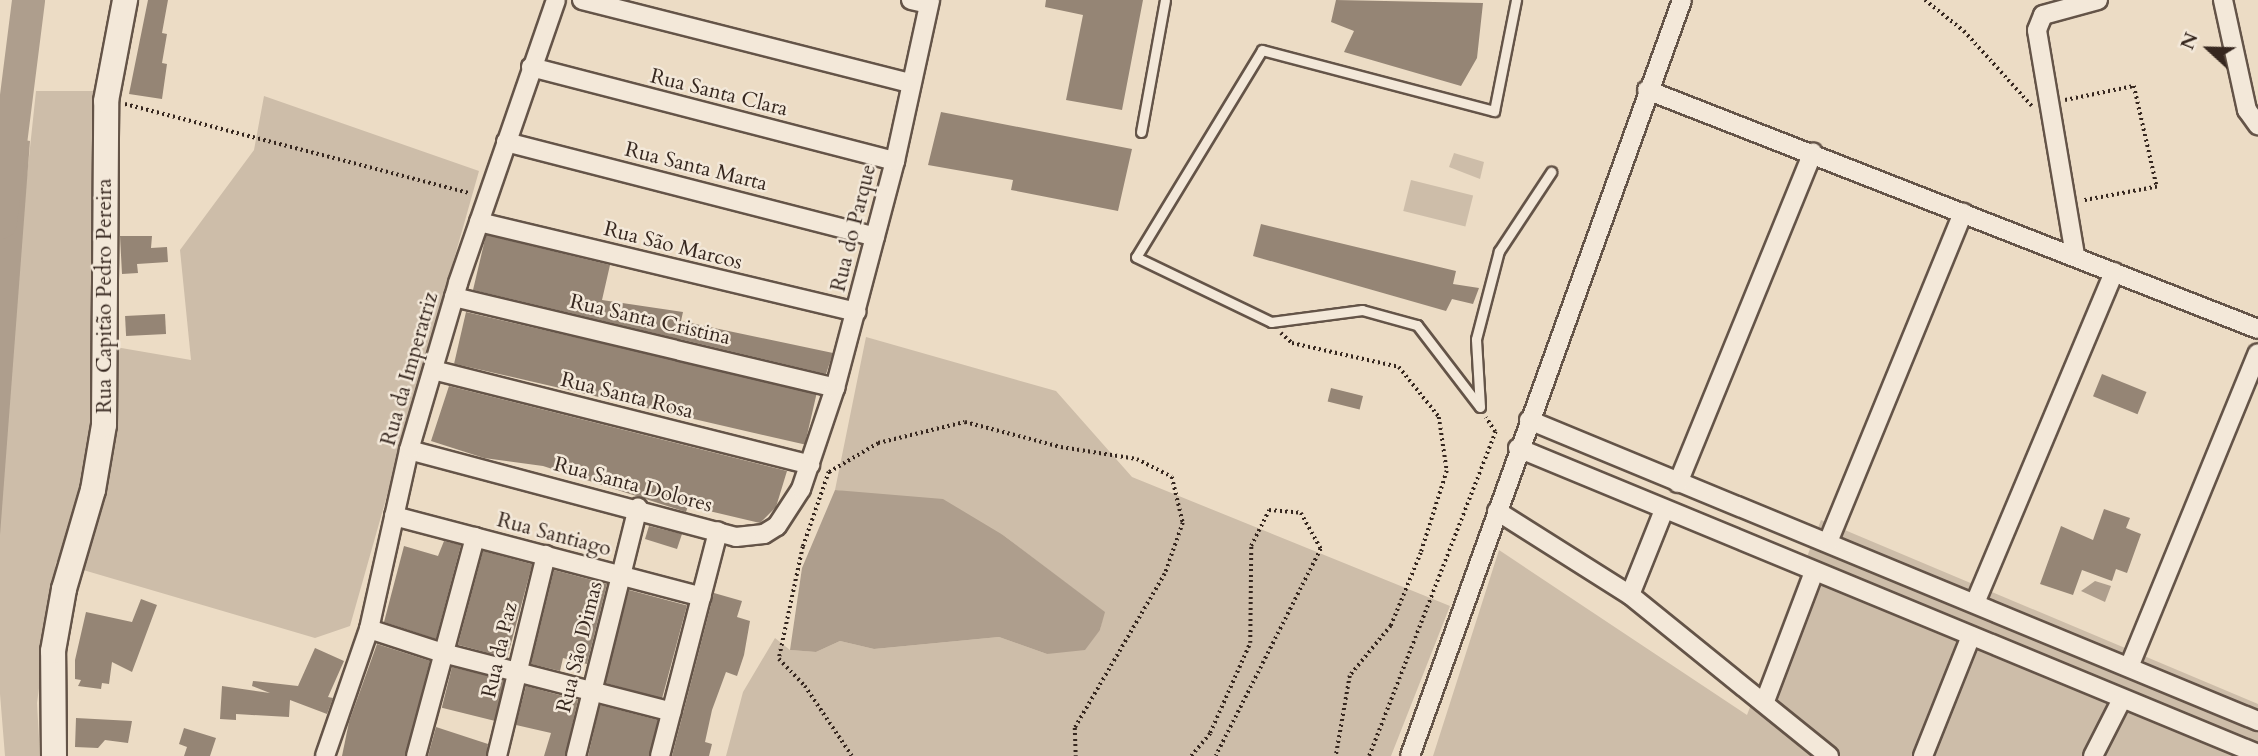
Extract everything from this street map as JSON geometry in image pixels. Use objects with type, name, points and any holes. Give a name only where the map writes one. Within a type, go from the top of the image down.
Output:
[{"type":"street","name":"Rua Capitão Pedro Pereira","points":[[54,756],[53,651],[64,589],[93,490],[104,425],[106,101],[125,0]]},
{"type":"street","name":"Rua da Imperatriz","points":[[325,756],[369,629],[409,450],[454,298],[556,0]]},
{"type":"street","points":[[582,0],[909,83]]},
{"type":"street","points":[[1410,756],[1518,448],[1682,0]]},
{"type":"street","points":[[2075,254],[2043,107],[2039,21],[2057,10],[2098,0]]},
{"type":"street","points":[[2222,0],[2247,110],[2258,125]]},
{"type":"street","name":"Rua do Parque","points":[[810,465],[835,388],[895,161],[924,1]]},
{"type":"street","name":"Rua Santa Clara","points":[[531,67],[895,161]]},
{"type":"street","points":[[1647,90],[2075,254],[2113,272],[2258,329]]},
{"type":"street","name":"Rua Santa Marta","points":[[506,142],[876,237]]},
{"type":"street","points":[[1678,483],[1814,153]]},
{"type":"street","points":[[1828,542],[1963,213]]},
{"type":"street","name":"Rua São Marcos","points":[[479,222],[856,312]]},
{"type":"street","points":[[1975,603],[2113,272]]},
{"type":"street","name":"Rua Santa Cristina","points":[[454,298],[835,388]]},
{"type":"street","points":[[2129,667],[2258,353]]},
{"type":"street","name":"Rua Santa Rosa","points":[[433,370],[810,465]]},
{"type":"street","points":[[1529,420],[2258,721]]},
{"type":"street","points":[[1518,448],[2258,754]]},
{"type":"street","name":"Rua Santa Dolores","points":[[409,450],[718,531],[751,536],[777,526],[801,489],[810,465]]},
{"type":"street","name":"Rua São Dimas","points":[[576,756],[638,508]]},
{"type":"street","points":[[1630,595],[1664,510]]},
{"type":"street","points":[[1497,511],[1630,595],[1765,701],[1829,756]]},
{"type":"street","name":"Rua Santiago","points":[[394,516],[702,597]]},
{"type":"street","points":[[660,756],[718,531]]},
{"type":"street","points":[[416,756],[475,537]]},
{"type":"street","name":"Rua da Paz","points":[[497,756],[545,555]]},
{"type":"street","points":[[1765,701],[1814,572]]},
{"type":"street","points":[[369,629],[443,653],[592,694],[672,712]]},
{"type":"street","points":[[1923,756],[1970,636]]},
{"type":"street","points":[[2094,756],[2122,699]]},
{"type":"lane","points":[[1141,132],[1164,0]]},
{"type":"lane","points":[[1480,407],[1418,325],[1363,310],[1271,323],[1136,257],[1262,50],[1494,111],[1516,0]]},
{"type":"lane","points":[[1480,407],[1476,339],[1499,251],[1550,172]]},
{"type":"path","points":[[1925,0],[1964,31],[2043,107],[2134,86],[2157,187],[2066,204]]},
{"type":"path","points":[[106,101],[292,145],[487,198]]},
{"type":"path","points":[[1271,323],[1292,344],[1399,367],[1439,417],[1447,471],[1421,553],[1391,626],[1350,676],[1336,756]]},
{"type":"path","points":[[1369,756],[1495,432],[1480,407]]},
{"type":"path","points":[[852,756],[805,686],[779,659],[803,547],[830,472],[878,443],[965,422],[1061,447],[1137,459],[1172,477],[1183,523],[1165,574],[1075,728],[1076,756]]},
{"type":"path","points":[[810,465],[830,472]]},
{"type":"path","points":[[1191,756],[1210,733],[1250,643],[1251,546],[1269,510],[1301,513],[1321,549],[1216,756]]},
{"type":"shaded area","points":[[36,91],[93,91],[98,344],[191,360],[180,250],[254,150],[264,96],[479,171],[350,626],[315,638],[56,562],[37,703],[40,756],[5,756],[0,694],[0,430]]},
{"type":"shaded area","points":[[0,139],[30,141],[0,535]]},
{"type":"shaded area","points":[[1454,153],[1484,162],[1480,179],[1449,167]]},
{"type":"shaded area","points":[[1411,180],[1473,195],[1465,227],[1403,211]]},
{"type":"shaded area","points":[[866,337],[1056,391],[1132,477],[1450,606],[1391,756],[726,756],[743,692],[775,638],[790,650],[816,652],[840,641],[874,649],[999,637],[1047,654],[1100,630],[1104,612],[1003,535],[885,497],[835,490]]},
{"type":"shaded area","points":[[835,490],[943,499],[1003,535],[1105,612],[1100,630],[1085,650],[1047,654],[999,637],[874,649],[840,641],[816,652],[790,650],[802,568]]},
{"type":"shaded area","points":[[1821,520],[2258,704],[2258,756],[1433,756],[1499,550],[1747,715]]},
{"type":"shaded area","points":[[2095,581],[2111,586],[2105,602],[2081,591]]},
{"type":"building","points":[[148,0],[168,0],[162,33],[167,34],[162,63],[167,64],[162,99],[129,94]]},
{"type":"building","points":[[1046,0],[1143,0],[1122,110],[1066,100],[1083,15],[1045,7]]},
{"type":"building","points":[[1336,0],[1483,3],[1477,58],[1461,86],[1344,52],[1354,31],[1331,22]]},
{"type":"building","points":[[941,112],[1132,149],[1118,211],[1011,190],[1013,180],[928,165]]},
{"type":"building","points":[[1261,224],[1456,271],[1453,284],[1479,288],[1473,304],[1452,299],[1446,311],[1253,256]]},
{"type":"building","points":[[486,235],[610,265],[602,300],[683,312],[681,321],[833,353],[826,374],[473,290]]},
{"type":"building","points":[[120,236],[152,236],[151,248],[167,247],[168,262],[137,264],[138,273],[122,274]]},
{"type":"building","points":[[466,312],[817,393],[805,445],[454,364]]},
{"type":"building","points":[[165,314],[166,334],[126,336],[125,316]]},
{"type":"building","points":[[2102,374],[2147,392],[2138,414],[2093,396]]},
{"type":"building","points":[[449,386],[787,471],[776,507],[760,523],[688,506],[686,512],[543,466],[484,458],[431,441]]},
{"type":"building","points":[[1331,388],[1363,396],[1360,410],[1328,402]]},
{"type":"building","points":[[2104,509],[2130,518],[2126,528],[2141,534],[2127,573],[2116,569],[2112,581],[2082,570],[2073,595],[2040,584],[2061,526],[2093,540]]},
{"type":"building","points":[[649,526],[682,534],[677,549],[645,539]]},
{"type":"building","points":[[444,541],[461,545],[436,639],[384,622],[404,546],[438,556]]},
{"type":"building","points":[[483,551],[532,564],[507,658],[458,645]]},
{"type":"building","points":[[554,570],[607,584],[587,664],[563,658],[560,671],[531,664]]},
{"type":"building","points":[[629,590],[687,606],[662,698],[604,683]]},
{"type":"building","points":[[714,593],[742,601],[737,617],[750,621],[744,655],[737,676],[726,672],[712,710],[705,742],[712,744],[709,756],[672,756]]},
{"type":"building","points":[[141,599],[157,605],[132,672],[112,662],[109,684],[102,683],[101,689],[78,686],[81,680],[75,679],[75,660],[86,612],[132,622]]},
{"type":"building","points":[[377,644],[430,661],[405,756],[342,756],[349,722]]},
{"type":"building","points":[[315,648],[344,661],[328,697],[333,698],[327,714],[290,700],[289,717],[236,714],[236,720],[220,719],[222,686],[270,693],[252,686],[253,681],[298,686]]},
{"type":"building","points":[[452,667],[504,680],[494,721],[442,708]]},
{"type":"building","points":[[526,686],[578,700],[565,756],[544,756],[551,733],[516,725]]},
{"type":"building","points":[[600,705],[658,720],[649,756],[588,756]]},
{"type":"building","points":[[76,718],[132,721],[128,743],[105,740],[98,748],[75,747]]},
{"type":"building","points":[[436,727],[488,744],[486,756],[428,756]]},
{"type":"building","points":[[184,728],[216,738],[210,756],[184,756],[187,747],[179,744]]},
{"type":"waterway","points":[[0,222],[28,0]]}]
